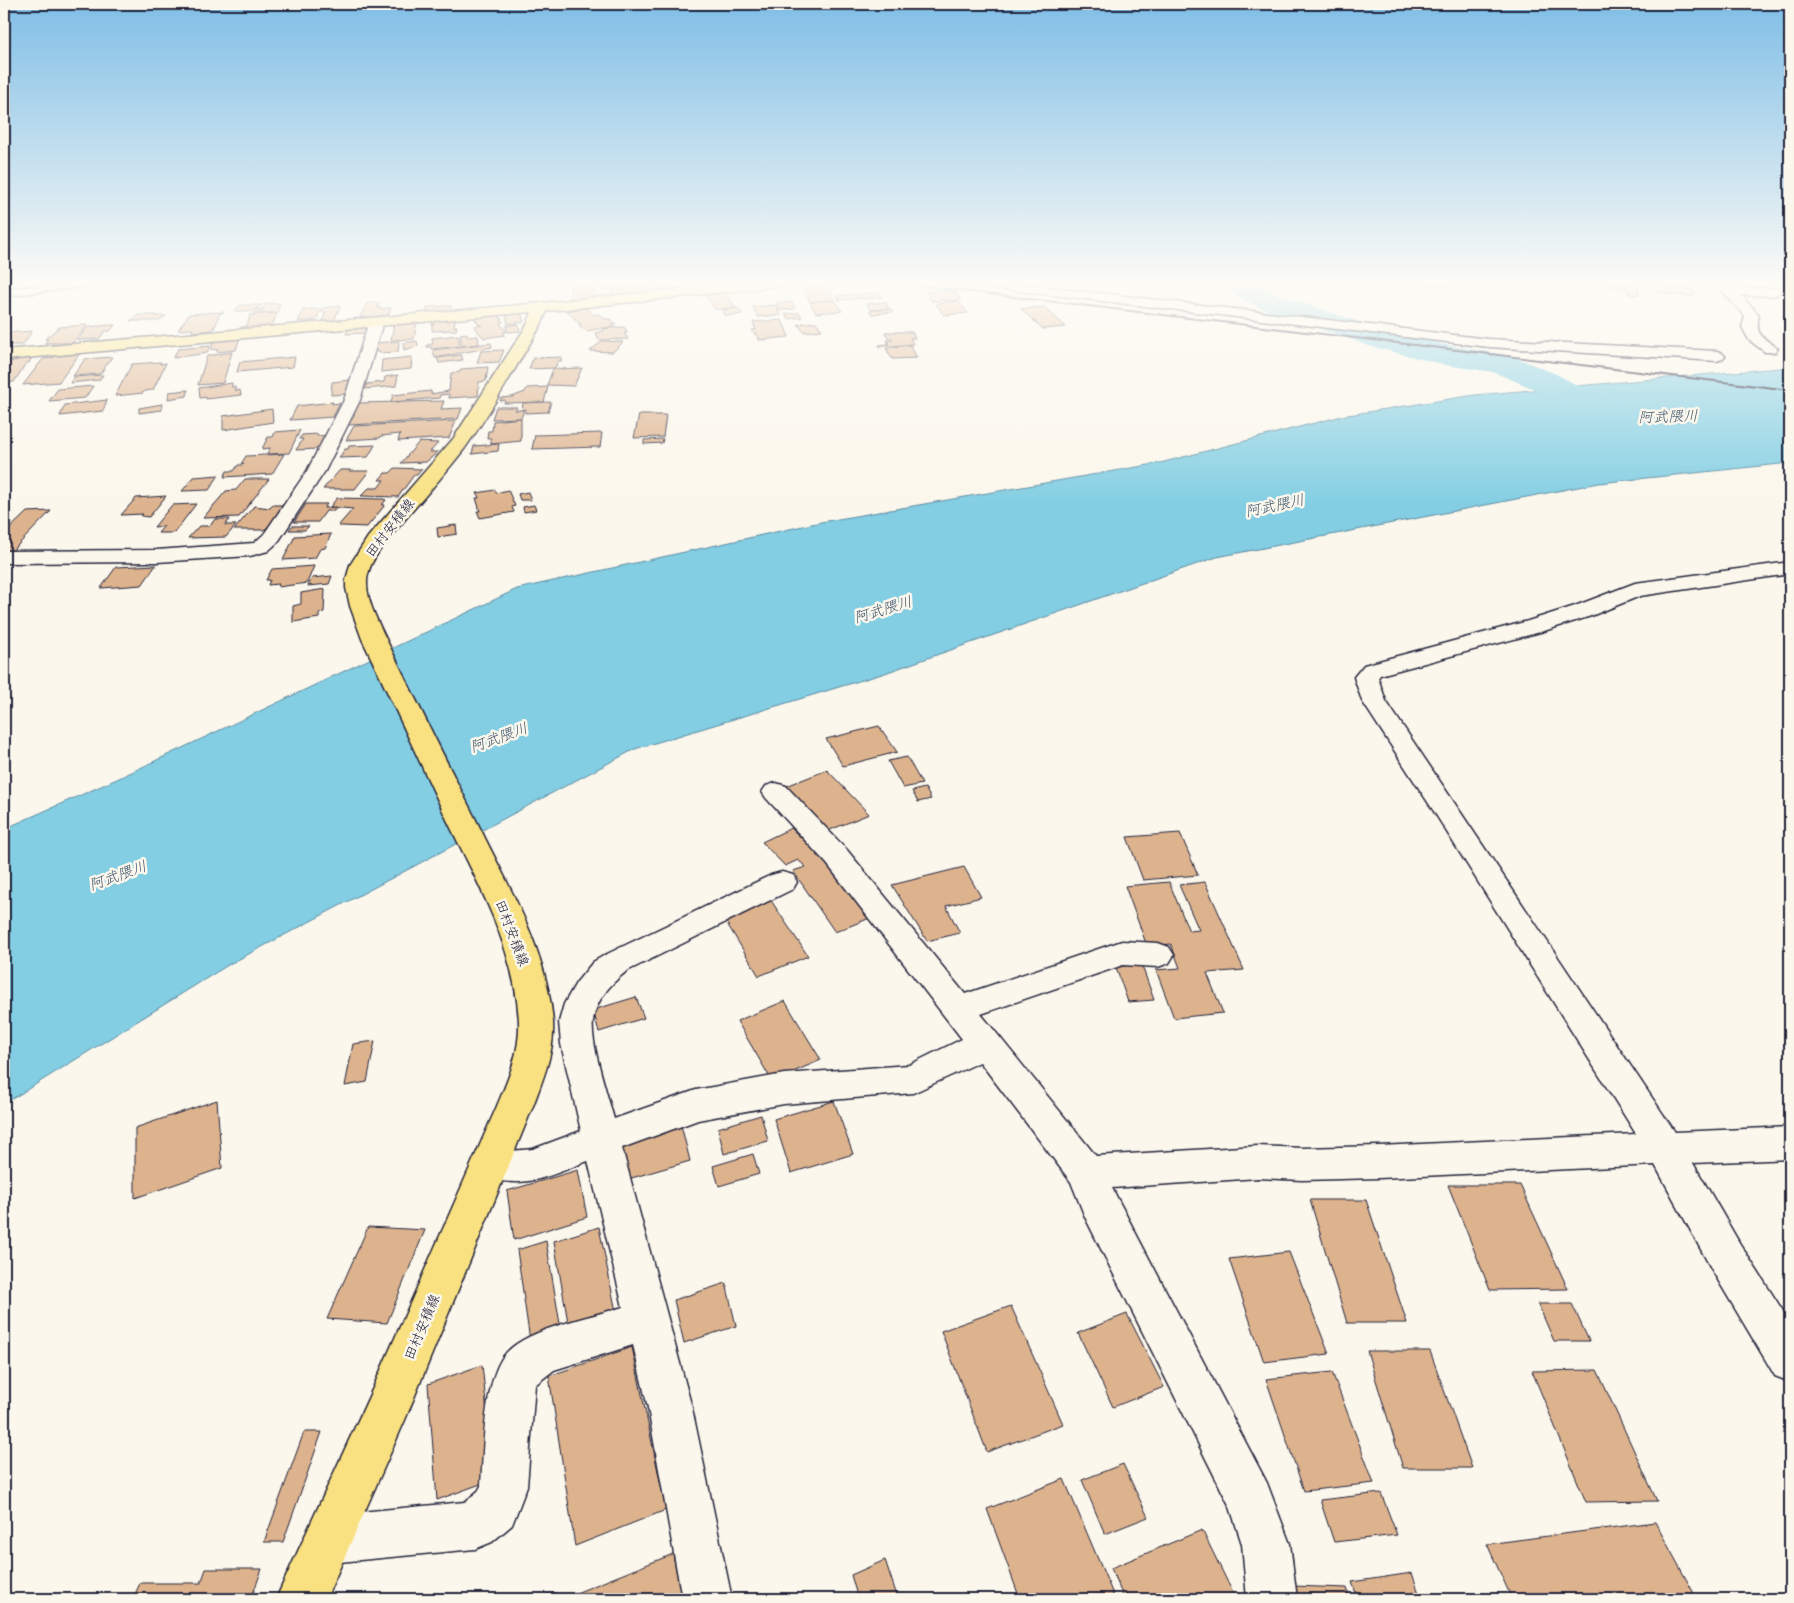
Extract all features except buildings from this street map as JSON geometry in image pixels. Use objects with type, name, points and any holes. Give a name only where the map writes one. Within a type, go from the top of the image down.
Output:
[{"type":"main road","name":"田村安積線","points":[[301,1599],[329,1539],[492,1163],[530,1067],[536,1023],[534,1000],[522,952],[491,879],[364,616],[356,584],[358,572],[365,557],[467,432],[515,356]]},
{"type":"street","points":[[4,557],[164,555],[250,550],[261,547],[271,538],[316,471],[352,400],[364,356]]},
{"type":"street","points":[[1790,568],[1635,590],[1583,611],[1536,626],[1372,670],[1366,678],[1374,701],[1665,1149],[1726,1257],[1790,1361]]},
{"type":"street","points":[[776,792],[837,857],[1087,1173],[1099,1205],[1251,1499],[1266,1544],[1272,1599]]},
{"type":"street","points":[[707,1599],[670,1408],[600,1140],[578,1044],[576,1022],[588,992],[604,971],[616,963],[782,882]]},
{"type":"street","points":[[958,1008],[1122,953],[1158,955]]},
{"type":"street","points":[[492,1163],[510,1166],[533,1165],[696,1105],[784,1089],[913,1078],[985,1044]]},
{"type":"street","points":[[1087,1173],[1258,1162],[1350,1163],[1790,1143]]},
{"type":"street","points":[[329,1539],[475,1525],[495,1508],[504,1486],[512,1387],[516,1374],[529,1361],[544,1352],[648,1320]]},
{"type":"water","name":"阿武隈川","points":[[1790,367],[1790,463],[1599,483],[1217,557],[882,674],[635,749],[228,965],[4,1104],[4,829],[117,779],[517,589],[821,522],[1160,463],[1342,416],[1475,395]]},
{"type":"waterway","points":[[1451,356],[1500,363],[1544,381],[1613,419]]},
{"type":"railway","points":[[1505,356],[1790,390]]}]
